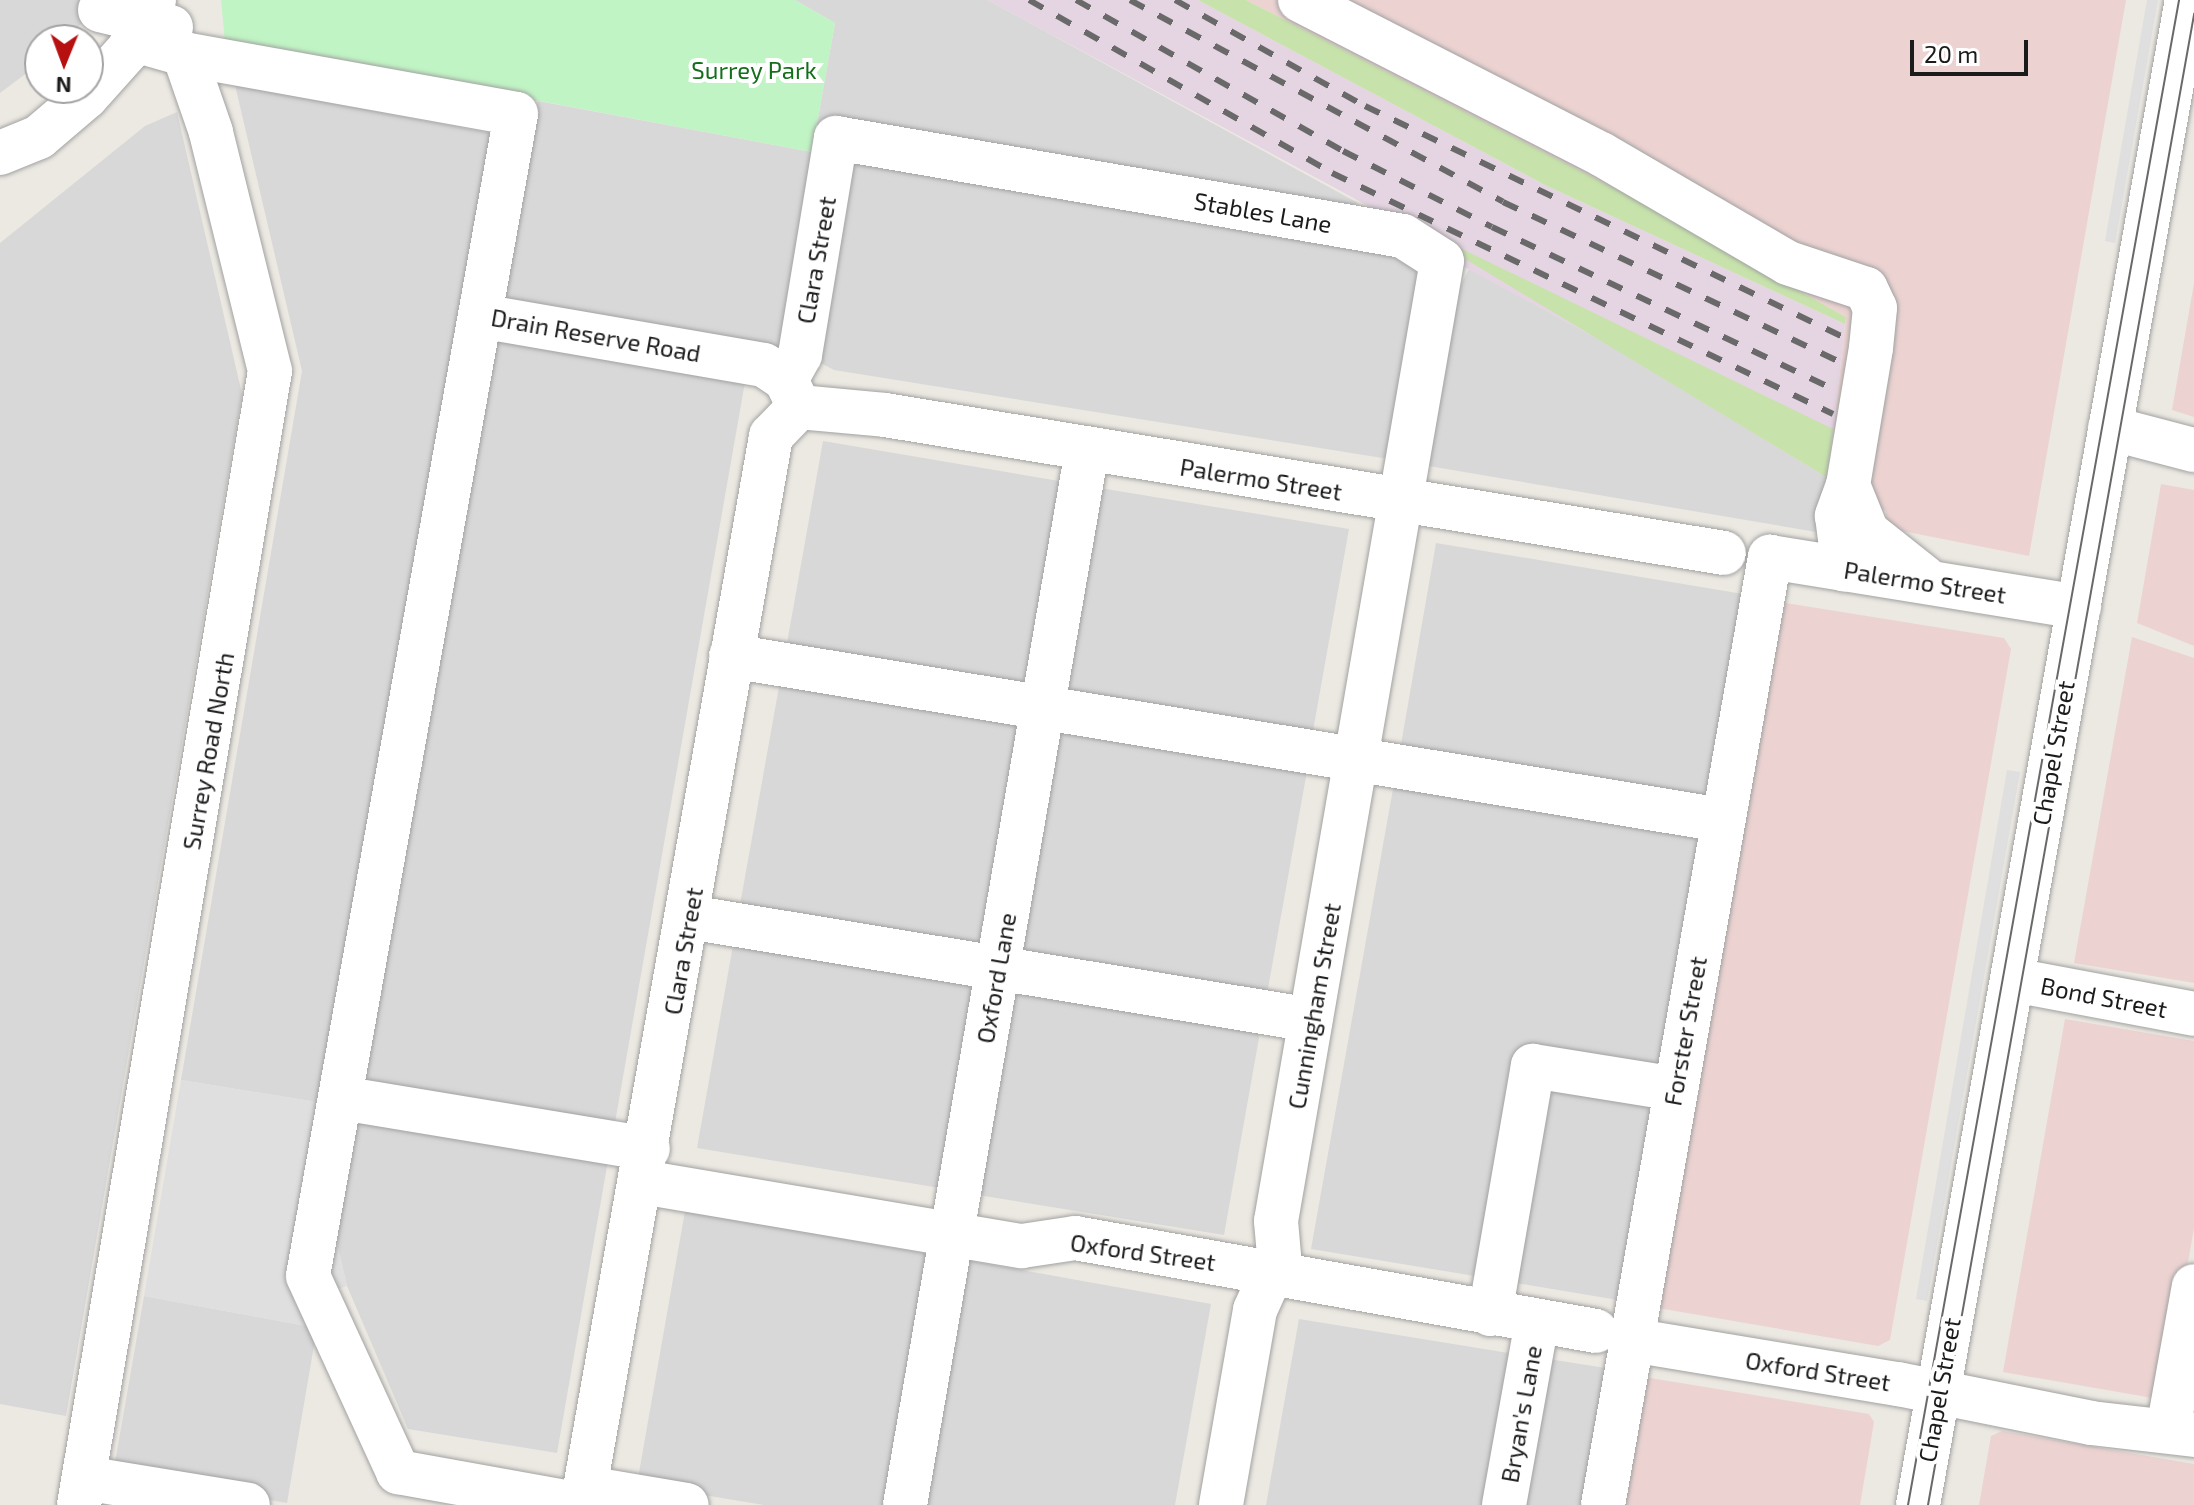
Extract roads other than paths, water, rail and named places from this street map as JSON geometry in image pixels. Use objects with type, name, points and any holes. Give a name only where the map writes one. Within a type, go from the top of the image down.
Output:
[{"type":"street","points":[[1300,0],[1601,154],[1781,259],[1866,289],[1875,315],[1848,485],[1837,516],[1844,570]]},
{"type":"street","name":"Chapel Street","points":[[1918,1505],[2187,0]]},
{"type":"street","points":[[100,10],[145,20],[203,49]]},
{"type":"street","points":[[9,155],[86,97],[145,20]]},
{"type":"street","name":"Drain Reserve Road","points":[[203,49],[516,114],[480,316],[749,361],[793,393]]},
{"type":"street","name":"Surrey Road North","points":[[81,1492],[269,380],[269,354],[211,132],[203,49]]},
{"type":"street","name":"Clara Street","points":[[583,1499],[645,1166],[771,436],[793,393],[836,138]]},
{"type":"street","name":"Stables Lane","points":[[836,138],[1403,236],[1442,261],[1400,502]]},
{"type":"street","points":[[480,316],[308,1276],[398,1472],[583,1499],[687,1505]]},
{"type":"street","name":"Palermo Street","points":[[793,393],[885,415],[1087,450],[1724,553]]},
{"type":"street","points":[[2110,428],[2194,450]]},
{"type":"street","name":"Oxford Lane","points":[[905,1505],[1087,450]]},
{"type":"street","points":[[1848,485],[1867,532],[1932,583]]},
{"type":"street","name":"Cunningham Street","points":[[1221,1505],[1255,1310],[1279,1257],[1276,1221],[1400,502]]},
{"type":"street","name":"Palermo Street","points":[[1770,557],[2079,607]]},
{"type":"street","name":"Forster Street","points":[[1603,1505],[1614,1335],[1676,1089],[1770,557]]},
{"type":"street","points":[[731,656],[1358,757],[1722,820]]},
{"type":"street","points":[[689,917],[1311,1020]]},
{"type":"street","name":"Bond Street","points":[[2013,980],[2194,1014]]},
{"type":"street","points":[[1490,1314],[1533,1066],[1676,1089]]},
{"type":"street","name":"Oxford Street","points":[[341,1098],[951,1234],[1022,1246],[1075,1238],[2091,1423],[2181,1432]]},
{"type":"street","points":[[2181,1432],[2194,1286]]},
{"type":"street","name":"Bryan's Lane","points":[[1504,1505],[1537,1322]]},
{"type":"street","points":[[81,1492],[248,1505]]},
{"type":"tram line","points":[[1908,1505],[2179,0]]},
{"type":"tram line","points":[[1928,1505],[2194,14]]},
{"type":"railway","points":[[1029,0],[1332,173],[1833,414]]},
{"type":"railway","points":[[1076,0],[1343,151],[1492,227],[1836,390]]},
{"type":"railway","points":[[1130,0],[1503,202],[1840,362]]},
{"type":"railway","points":[[1175,0],[1365,106],[1843,337]]},
{"type":"park label","name":"Surrey Park","points":[[754,70]]}]
